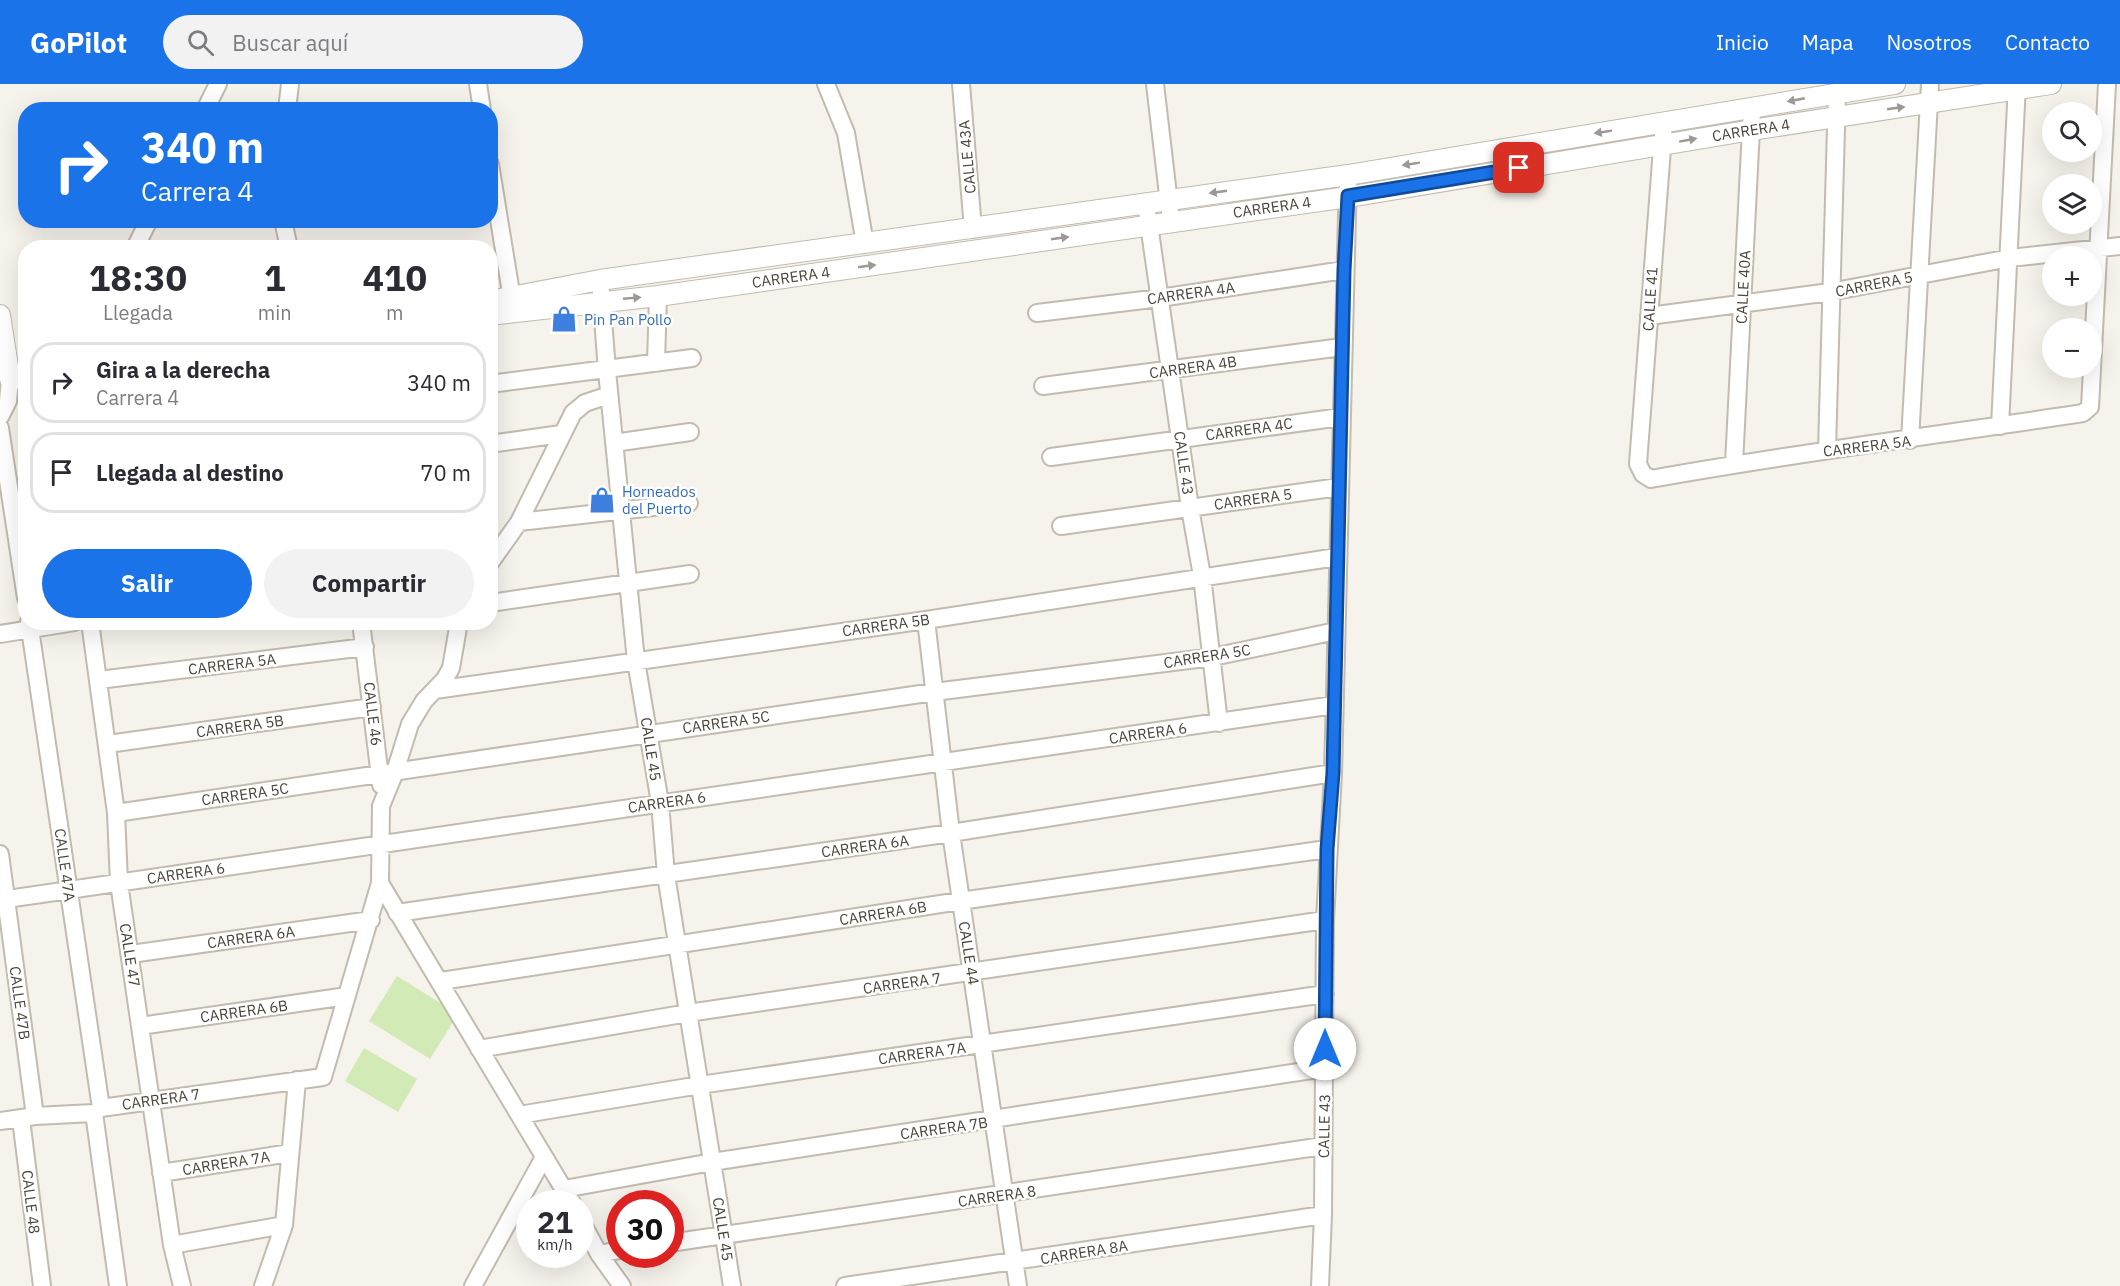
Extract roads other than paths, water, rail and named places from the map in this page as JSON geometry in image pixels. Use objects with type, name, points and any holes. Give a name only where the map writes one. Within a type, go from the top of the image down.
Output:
[{"type":"street","points":[[209,102],[218,84]]},
{"type":"street","points":[[288,102],[290,84]]},
{"type":"street","points":[[478,84],[481,102]]},
{"type":"street","points":[[826,84],[846,133],[865,244]]},
{"type":"street","name":"CALLE 43A","points":[[961,84],[973,229]]},
{"type":"street","points":[[1155,84],[1171,220]]},
{"type":"street","name":"CARRERA 4","points":[[498,300],[600,280],[1348,175],[1895,84]]},
{"type":"street","name":"CARRERA 4","points":[[498,314],[658,296],[1348,196],[1838,116],[1930,93],[2050,84]]},
{"type":"street","points":[[2098,246],[2107,84]]},
{"type":"street","points":[[2000,426],[2017,87]]},
{"type":"street","points":[[1827,450],[1830,292],[1838,92]]},
{"type":"street","points":[[1910,440],[1930,93]]},
{"type":"street","name":"CALLE 40A","points":[[1734,464],[1752,109]]},
{"type":"street","name":"CALLE 41","points":[[1643,474],[1638,464],[1664,122]]},
{"type":"street","name":"CALLE 43","points":[[1320,1286],[1323,1215],[1325,920],[1327,849],[1333,773],[1348,175]]},
{"type":"street","name":"CALLE 43","points":[[1146,204],[1202,576],[1219,723]]},
{"type":"street","points":[[498,213],[512,299]]},
{"type":"street","name":"CARRERA 5","points":[[2102,248],[2120,246]]},
{"type":"street","name":"CARRERA 5","points":[[1649,316],[1830,292],[2010,258],[2042,254]]},
{"type":"street","name":"CARRERA 4A","points":[[1037,313],[1160,298],[1344,270]]},
{"type":"street","name":"CALLE 45","points":[[600,280],[609,395],[636,661],[660,803],[666,875],[732,1286]]},
{"type":"street","points":[[656,363],[658,296]]},
{"type":"street","name":"CARRERA 5A","points":[[1643,474],[1651,479],[1734,464],[2083,413],[2090,407],[2093,399],[2096,306]]},
{"type":"street","points":[[0,315],[17,370],[8,401],[0,417]]},
{"type":"street","name":"CARRERA 4B","points":[[1043,386],[1342,346]]},
{"type":"street","points":[[498,383],[692,358]]},
{"type":"street","points":[[498,551],[519,522],[573,413],[585,404],[609,395]]},
{"type":"street","name":"CARRERA 4C","points":[[1051,457],[1341,417]]},
{"type":"street","points":[[0,428],[18,546]]},
{"type":"street","points":[[614,443],[690,432]]},
{"type":"street","points":[[498,443],[561,434]]},
{"type":"street","name":"CARRERA 5","points":[[1060,526],[1339,487]]},
{"type":"street","points":[[519,522],[689,503]]},
{"type":"street","name":"CARRERA 5B","points":[[435,690],[926,620],[1338,557]]},
{"type":"street","points":[[498,602],[629,585],[690,574]]},
{"type":"street","name":"CALLE 44","points":[[926,620],[960,901],[1002,1195],[1018,1286]]},
{"type":"street","points":[[0,634],[18,629]]},
{"type":"street","name":"CALLE 47A","points":[[31,630],[69,890],[118,1286]]},
{"type":"street","name":"CALLE 47","points":[[91,630],[116,813],[119,883],[172,1245],[182,1286]]},
{"type":"street","name":"CALLE 46","points":[[362,630],[372,707],[388,773]]},
{"type":"street","points":[[447,630],[451,668]]},
{"type":"street","points":[[347,996],[380,883],[381,806],[388,773],[410,724],[424,701],[451,668],[458,630]]},
{"type":"street","name":"CARRERA 5C","points":[[116,813],[934,692],[1213,657],[1336,632]]},
{"type":"street","name":"CARRERA 5A","points":[[99,680],[365,647]]},
{"type":"street","name":"CARRERA 6","points":[[3,900],[1334,705]]},
{"type":"street","name":"CARRERA 5B","points":[[108,744],[372,707]]},
{"type":"street","name":"CARRERA 6A","points":[[398,913],[951,833],[1333,773]]},
{"type":"street","name":"CARRERA 6B","points":[[441,981],[960,901],[1327,849]]},
{"type":"street","name":"CALLE 47B","points":[[0,854],[3,900],[28,1117]]},
{"type":"street","points":[[380,883],[441,981],[479,1049],[564,1190]]},
{"type":"street","name":"CARRERA 6A","points":[[131,954],[371,920]]},
{"type":"street","name":"CARRERA 7","points":[[479,1049],[688,1012],[972,973],[1325,920]]},
{"type":"street","name":"CARRERA 7A","points":[[519,1115],[700,1085],[1325,994]]},
{"type":"street","name":"CARRERA 6B","points":[[140,1026],[347,996]]},
{"type":"street","name":"CARRERA 7","points":[[0,1121],[98,1110],[151,1100],[323,1077],[347,996]]},
{"type":"street","name":"CARRERA 7B","points":[[593,1190],[712,1162],[993,1121],[1325,1068]]},
{"type":"street","points":[[263,1286],[284,1225],[297,1080]]},
{"type":"street","name":"CALLE 48","points":[[28,1117],[42,1286]]},
{"type":"street","name":"CARRERA 8","points":[[684,1241],[1323,1146]]},
{"type":"street","name":"CARRERA 7A","points":[[161,1173],[290,1154]]},
{"type":"street","points":[[473,1286],[544,1157]]},
{"type":"street","name":"CARRERA 8A","points":[[845,1286],[1323,1215]]},
{"type":"street","points":[[172,1245],[284,1225]]},
{"type":"street","points":[[594,1245],[622,1286]]},
{"type":"street","points":[[599,1254],[606,1253]]},
{"type":"place","name":"Pin Pan Pollo","points":[[564,319]]},
{"type":"place","name":"Horneados del Puerto","points":[[602,500]]}]
